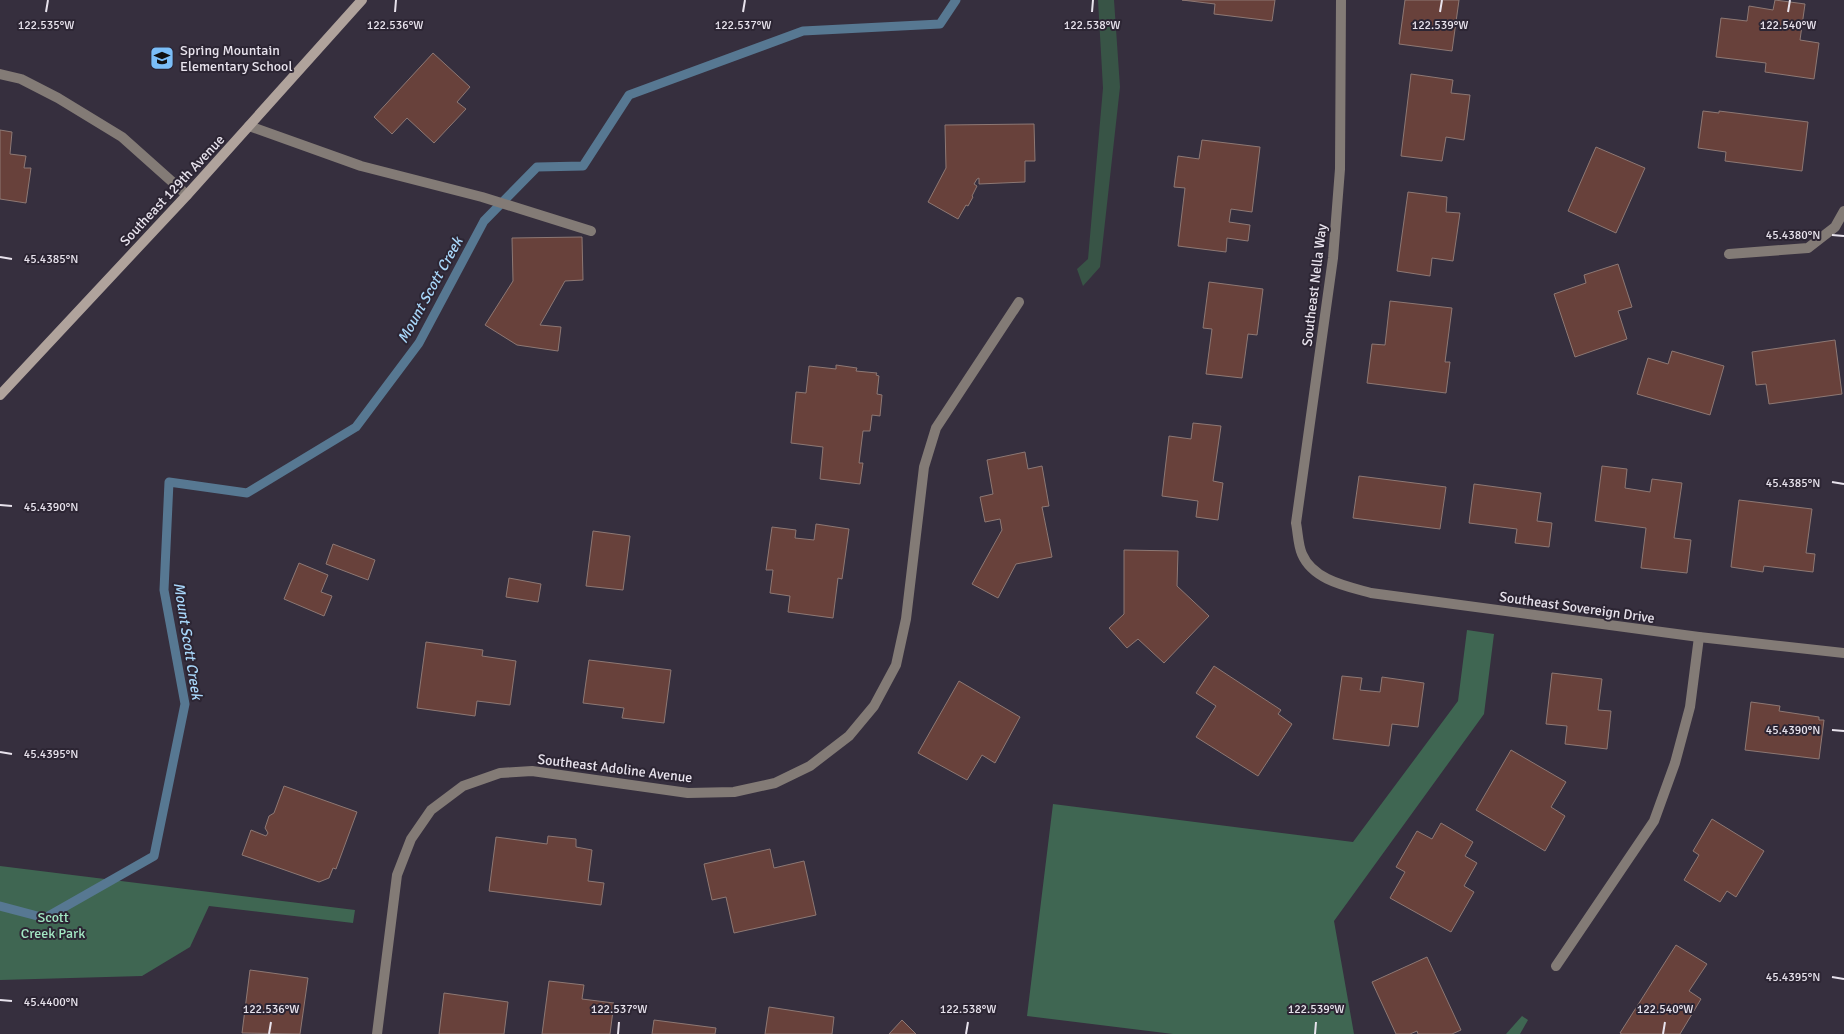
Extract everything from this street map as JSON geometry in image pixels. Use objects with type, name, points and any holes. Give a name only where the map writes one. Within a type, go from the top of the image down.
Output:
[{"type":"main road","name":"Southeast 129th Avenue","points":[[0,395],[187,195],[362,0]]},
{"type":"street","name":"Southeast Nella Way","points":[[1312,569],[1302,554],[1296,523],[1335,238],[1340,169],[1341,0]]},
{"type":"street","points":[[0,74],[21,79],[58,98],[122,137],[187,195]]},
{"type":"street","points":[[249,126],[361,166],[482,197],[591,231]]},
{"type":"street","points":[[1729,254],[1808,248],[1835,227],[1844,211]]},
{"type":"street","name":"Southeast Adoline Avenue","points":[[377,1034],[397,875],[411,839],[431,810],[463,786],[500,773],[532,770],[688,793],[734,792],[775,783],[810,766],[849,736],[874,706],[896,665],[906,620],[924,467],[936,428],[1019,302]]},
{"type":"street","name":"Southeast Sovereign Drive","points":[[1312,569],[1335,582],[1370,593],[1698,637],[1844,653]]},
{"type":"street","points":[[1556,966],[1654,821],[1675,763],[1690,707],[1698,637]]},
{"type":"green space","points":[[1098,0],[1114,0],[1120,87],[1100,267],[1083,286],[1077,269],[1088,259],[1103,88]]},
{"type":"green space","points":[[1467,630],[1494,634],[1484,714],[1334,921],[1354,1034],[1173,1034],[1027,1016],[1053,804],[1353,842],[1458,701]]},
{"type":"green space","name":"Scott Creek Park","points":[[0,866],[355,910],[353,923],[209,906],[190,947],[142,976],[0,980]]},
{"type":"green space","points":[[1522,1016],[1528,1020],[1520,1034],[1506,1034]]},
{"type":"building","points":[[1182,0],[1275,0],[1272,21],[1214,14],[1215,4]]},
{"type":"building","points":[[1405,0],[1459,0],[1452,51],[1399,44]]},
{"type":"building","points":[[1775,0],[1805,4],[1800,40],[1819,43],[1814,79],[1765,72],[1766,63],[1716,57],[1721,18],[1747,21],[1749,6],[1773,10]]},
{"type":"building","points":[[433,53],[470,87],[457,102],[466,109],[434,143],[407,118],[392,134],[374,117]]},
{"type":"building","points":[[1411,74],[1453,80],[1451,93],[1470,95],[1464,140],[1446,137],[1442,161],[1401,156]]},
{"type":"building","points":[[1703,111],[1719,113],[1719,111],[1808,122],[1802,171],[1725,161],[1726,152],[1698,148]]},
{"type":"building","points":[[1034,124],[1035,161],[1025,161],[1025,182],[979,184],[979,178],[977,179],[974,184],[977,186],[973,197],[958,219],[928,202],[946,168],[945,125]]},
{"type":"building","points":[[0,130],[12,132],[10,154],[26,156],[24,168],[31,168],[26,203],[0,199]]},
{"type":"building","points":[[1202,140],[1260,147],[1252,212],[1231,209],[1229,222],[1250,225],[1248,241],[1227,238],[1226,252],[1178,246],[1185,188],[1174,187],[1178,156],[1199,159]]},
{"type":"building","points":[[1596,147],[1645,168],[1616,233],[1568,211]]},
{"type":"building","points":[[1408,192],[1447,197],[1446,212],[1460,213],[1453,261],[1432,258],[1430,276],[1397,271]]},
{"type":"building","points":[[582,237],[583,280],[565,281],[540,325],[561,327],[558,351],[517,345],[485,325],[513,281],[512,238]]},
{"type":"building","points":[[1618,264],[1632,307],[1618,311],[1627,339],[1575,357],[1554,294],[1586,283],[1584,275]]},
{"type":"building","points":[[1209,282],[1263,289],[1257,335],[1248,334],[1242,378],[1206,374],[1212,329],[1203,328]]},
{"type":"building","points":[[1390,301],[1452,308],[1445,362],[1450,362],[1446,393],[1367,383],[1372,344],[1385,345]]},
{"type":"building","points":[[1835,340],[1842,394],[1769,404],[1766,384],[1756,385],[1752,352]]},
{"type":"building","points":[[1672,351],[1724,366],[1710,415],[1637,394],[1648,358],[1668,364]]},
{"type":"building","points":[[836,365],[857,368],[856,371],[877,373],[876,375],[879,376],[877,394],[882,395],[880,416],[872,415],[870,431],[863,431],[859,463],[863,463],[860,484],[820,479],[823,447],[791,443],[796,392],[806,393],[809,366],[836,369]]},
{"type":"building","points":[[1193,423],[1221,426],[1213,481],[1223,483],[1218,520],[1196,517],[1198,501],[1162,496],[1169,436],[1191,439]]},
{"type":"building","points":[[1025,452],[1028,469],[1042,466],[1049,506],[1042,507],[1052,557],[1016,564],[998,598],[972,584],[1002,530],[1000,519],[985,522],[980,497],[993,494],[987,460]]},
{"type":"building","points":[[1602,466],[1627,469],[1625,488],[1650,492],[1652,479],[1682,483],[1674,538],[1691,540],[1687,573],[1641,568],[1646,528],[1595,521]]},
{"type":"building","points":[[1359,476],[1446,487],[1440,529],[1353,518]]},
{"type":"building","points":[[1474,484],[1541,493],[1537,521],[1552,523],[1549,547],[1515,543],[1517,529],[1469,523]]},
{"type":"building","points":[[1739,500],[1812,509],[1806,553],[1815,554],[1813,572],[1764,566],[1763,572],[1731,567]]},
{"type":"building","points":[[816,524],[849,529],[842,579],[838,578],[833,618],[788,612],[790,596],[770,593],[773,570],[766,570],[772,527],[796,530],[795,538],[814,540]]},
{"type":"building","points":[[593,531],[630,536],[623,590],[586,586]]},
{"type":"building","points":[[333,544],[375,560],[368,580],[326,564]]},
{"type":"building","points":[[1124,550],[1178,551],[1177,586],[1209,616],[1164,663],[1138,639],[1127,648],[1109,628],[1124,614]]},
{"type":"building","points":[[299,563],[328,575],[321,592],[332,596],[324,616],[284,599]]},
{"type":"building","points":[[509,578],[541,584],[538,602],[506,597]]},
{"type":"building","points":[[426,642],[483,650],[482,656],[516,661],[510,705],[477,701],[475,716],[417,708]]},
{"type":"building","points":[[589,660],[671,670],[664,723],[622,718],[624,708],[583,703]]},
{"type":"building","points":[[1214,666],[1281,710],[1278,714],[1292,724],[1258,776],[1196,737],[1216,706],[1196,693]]},
{"type":"building","points":[[1552,673],[1602,679],[1598,710],[1611,711],[1607,749],[1565,744],[1567,726],[1546,724]]},
{"type":"building","points":[[1342,676],[1362,678],[1360,690],[1380,692],[1382,677],[1424,683],[1418,727],[1392,724],[1389,746],[1333,739]]},
{"type":"building","points":[[959,681],[1020,717],[995,763],[982,755],[967,780],[918,753]]},
{"type":"building","points":[[1751,702],[1780,706],[1779,711],[1819,717],[1819,720],[1824,720],[1819,759],[1745,750]]},
{"type":"building","points":[[1511,750],[1566,782],[1551,807],[1565,816],[1545,851],[1476,810]]},
{"type":"building","points":[[284,786],[357,812],[336,869],[333,868],[329,878],[319,882],[242,855],[251,830],[266,836],[268,833],[265,828],[269,816],[274,813]]},
{"type":"building","points":[[1712,819],[1764,851],[1736,897],[1727,891],[1720,902],[1684,880],[1699,855],[1693,851]]},
{"type":"building","points":[[1441,823],[1473,842],[1465,856],[1477,863],[1464,886],[1474,892],[1451,932],[1390,898],[1405,872],[1396,867],[1417,831],[1432,839]]},
{"type":"building","points":[[548,836],[576,839],[576,847],[592,850],[588,881],[604,883],[601,905],[489,891],[496,837],[547,844]]},
{"type":"building","points":[[770,849],[774,868],[804,861],[816,915],[734,933],[726,897],[712,900],[704,864]]},
{"type":"building","points":[[1676,945],[1707,964],[1689,991],[1701,999],[1680,1034],[1620,1033]]},
{"type":"building","points":[[1427,957],[1461,1030],[1452,1034],[1418,1034],[1417,1031],[1410,1034],[1396,1034],[1372,982]]},
{"type":"building","points":[[250,970],[308,978],[300,1034],[242,1033]]},
{"type":"building","points":[[549,981],[584,985],[582,999],[614,1003],[610,1034],[542,1034]]},
{"type":"building","points":[[444,993],[508,1002],[504,1034],[439,1034]]},
{"type":"building","points":[[769,1007],[834,1017],[832,1034],[765,1034]]},
{"type":"building","points":[[654,1020],[716,1028],[715,1034],[652,1034]]},
{"type":"building","points":[[902,1020],[916,1034],[889,1034]]},
{"type":"waterway","name":"Mount Scott Creek","points":[[0,906],[45,918],[154,856],[185,704],[164,590],[169,482],[247,493],[356,427],[419,343],[484,221],[537,167],[583,166],[629,95],[803,31],[940,24],[956,0]]},
{"type":"place","name":"Spring Mountain Elementary School","points":[[162,58]]}]
